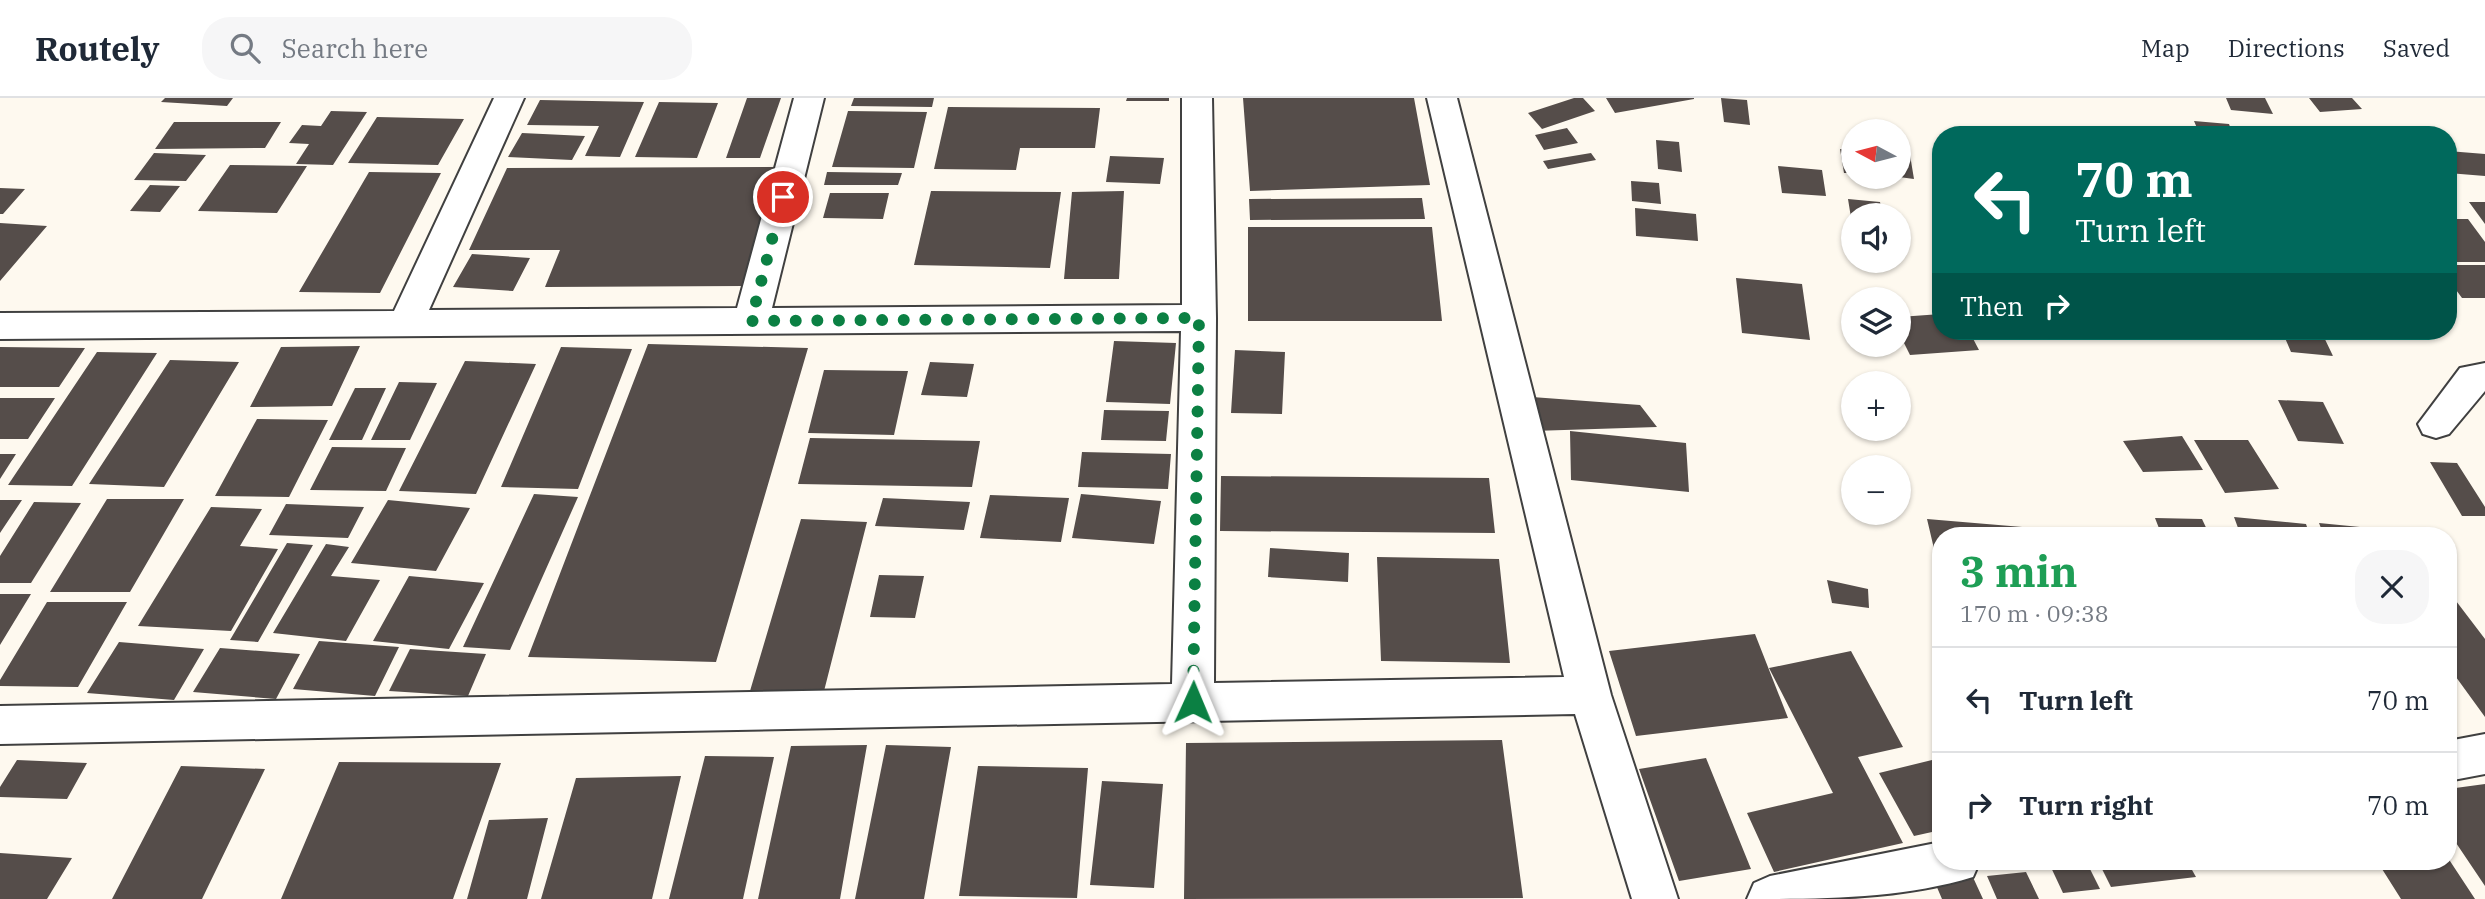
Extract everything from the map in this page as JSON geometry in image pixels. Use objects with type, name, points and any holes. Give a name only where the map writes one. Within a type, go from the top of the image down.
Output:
[{"type":"street","points":[[405,324],[509,98]]},
{"type":"street","points":[[751,321],[809,98]]},
{"type":"street","points":[[1193,702],[1199,318],[1197,98]]},
{"type":"street","points":[[1442,98],[1590,695],[1655,899]]},
{"type":"street","points":[[0,326],[1199,318]]},
{"type":"street","points":[[2436,424],[2473,377],[2485,377]]},
{"type":"street","points":[[0,725],[1590,695]]},
{"type":"street","points":[[2457,759],[2485,754]]},
{"type":"street","points":[[1770,899],[1932,866]]},
{"type":"building","points":[[165,98],[233,98],[227,106],[161,102]]},
{"type":"building","points":[[747,98],[781,98],[760,158],[726,158]]},
{"type":"building","points":[[854,98],[934,98],[932,107],[851,106]]},
{"type":"building","points":[[1127,98],[1169,98],[1169,101],[1126,101]]},
{"type":"building","points":[[1243,98],[1414,98],[1430,185],[1250,191]]},
{"type":"building","points":[[1574,98],[1583,98],[1595,111],[1542,129],[1528,113]]},
{"type":"building","points":[[1606,98],[1694,98],[1694,99],[1615,113]]},
{"type":"building","points":[[1721,98],[1747,100],[1750,125],[1724,122]]},
{"type":"building","points":[[2226,98],[2265,98],[2273,114],[2231,110]]},
{"type":"building","points":[[2309,98],[2352,98],[2362,109],[2320,112]]},
{"type":"building","points":[[540,100],[644,102],[620,157],[585,156],[599,126],[527,125]]},
{"type":"building","points":[[659,102],[718,103],[697,158],[635,157]]},
{"type":"building","points":[[948,107],[1100,108],[1095,148],[1020,148],[1016,170],[934,169]]},
{"type":"building","points":[[331,111],[367,112],[333,165],[296,164],[309,144],[289,143],[302,125],[321,126]]},
{"type":"building","points":[[848,111],[927,112],[914,168],[832,167]]},
{"type":"building","points":[[377,117],[464,119],[438,165],[348,163]]},
{"type":"building","points":[[2194,121],[2230,126],[2196,126]]},
{"type":"building","points":[[174,122],[281,122],[265,148],[155,149]]},
{"type":"building","points":[[1567,128],[1578,143],[1544,150],[1535,135]]},
{"type":"building","points":[[522,133],[585,136],[572,160],[508,157]]},
{"type":"building","points":[[1656,140],[1679,142],[1682,172],[1658,169]]},
{"type":"building","points":[[2457,152],[2485,154],[2485,176],[2457,174]]},
{"type":"building","points":[[154,153],[206,155],[186,181],[134,180]]},
{"type":"building","points":[[1591,153],[1596,160],[1548,169],[1543,161]]},
{"type":"building","points":[[1110,156],[1164,158],[1160,184],[1106,182]]},
{"type":"building","points":[[230,165],[307,166],[277,213],[198,211]]},
{"type":"building","points":[[1778,166],[1822,170],[1826,196],[1782,193]]},
{"type":"building","points":[[777,167],[743,286],[545,287],[560,250],[469,250],[507,168]]},
{"type":"building","points":[[369,172],[441,173],[380,293],[299,292]]},
{"type":"building","points":[[827,172],[902,173],[898,185],[824,185]]},
{"type":"building","points":[[1631,181],[1659,183],[1661,204],[1632,201]]},
{"type":"building","points":[[150,185],[180,186],[160,212],[130,211]]},
{"type":"building","points":[[0,188],[25,189],[3,214],[0,214]]},
{"type":"building","points":[[931,191],[1061,192],[1050,268],[914,265]]},
{"type":"building","points":[[1124,191],[1119,279],[1064,279],[1072,192]]},
{"type":"building","points":[[830,193],[889,193],[883,219],[823,218]]},
{"type":"building","points":[[1422,198],[1425,219],[1250,220],[1249,199]]},
{"type":"building","points":[[1848,199],[1880,203],[1849,203]]},
{"type":"building","points":[[2469,202],[2485,202],[2485,224]]},
{"type":"building","points":[[1635,208],[1696,214],[1698,241],[1636,236]]},
{"type":"building","points":[[2457,219],[2468,219],[2485,242],[2485,262],[2457,262]]},
{"type":"building","points":[[0,223],[47,226],[0,281]]},
{"type":"building","points":[[1248,227],[1432,227],[1442,321],[1248,321]]},
{"type":"building","points":[[472,254],[530,258],[513,291],[453,287]]},
{"type":"building","points":[[2457,265],[2485,265],[2485,298],[2462,298],[2457,291]]},
{"type":"building","points":[[1736,278],[1802,284],[1810,340],[1742,333]]},
{"type":"building","points":[[1932,315],[1932,340],[1974,340],[1979,350],[1911,355],[1911,316]]},
{"type":"building","points":[[2286,340],[2325,340],[2333,356],[2291,352]]},
{"type":"building","points":[[1114,341],[1176,343],[1170,404],[1106,402]]},
{"type":"building","points":[[648,344],[808,348],[716,662],[528,657]]},
{"type":"building","points":[[360,346],[332,406],[250,407],[281,347]]},
{"type":"building","points":[[0,347],[85,348],[59,387],[0,387]]},
{"type":"building","points":[[561,347],[632,349],[578,489],[501,487]]},
{"type":"building","points":[[1235,350],[1285,352],[1282,414],[1231,413]]},
{"type":"building","points":[[97,352],[157,353],[72,486],[8,485]]},
{"type":"building","points":[[170,360],[239,362],[164,487],[89,484]]},
{"type":"building","points":[[465,361],[536,364],[476,494],[399,491]]},
{"type":"building","points":[[930,362],[974,364],[967,397],[921,395]]},
{"type":"building","points":[[824,370],[908,371],[894,435],[808,433]]},
{"type":"building","points":[[399,382],[437,383],[410,440],[371,440]]},
{"type":"building","points":[[355,388],[386,388],[362,440],[329,440]]},
{"type":"building","points":[[1532,397],[1640,405],[1657,427],[1533,431]]},
{"type":"building","points":[[0,398],[55,398],[28,439],[0,439]]},
{"type":"building","points":[[2278,400],[2323,402],[2344,444],[2298,441]]},
{"type":"building","points":[[1104,410],[1169,411],[1166,441],[1101,440]]},
{"type":"building","points":[[257,419],[328,420],[289,497],[215,496]]},
{"type":"building","points":[[1570,431],[1686,443],[1689,492],[1571,480]]},
{"type":"building","points":[[2182,436],[2203,470],[2143,472],[2123,441]]},
{"type":"building","points":[[810,438],[980,441],[972,487],[798,484]]},
{"type":"building","points":[[2194,440],[2248,440],[2279,489],[2225,493]]},
{"type":"building","points":[[332,447],[406,448],[386,491],[310,490]]},
{"type":"building","points":[[1082,452],[1171,454],[1168,489],[1078,487]]},
{"type":"building","points":[[0,454],[16,454],[0,479]]},
{"type":"building","points":[[2430,462],[2457,463],[2485,507],[2485,516],[2462,516]]},
{"type":"building","points":[[1221,476],[1489,478],[1495,533],[1220,531]]},
{"type":"building","points":[[534,494],[578,497],[510,650],[463,647]]},
{"type":"building","points":[[1081,494],[1161,501],[1154,544],[1072,538]]},
{"type":"building","points":[[990,495],[1069,498],[1061,542],[980,538]]},
{"type":"building","points":[[883,498],[970,502],[964,530],[875,526]]},
{"type":"building","points":[[107,499],[184,499],[130,592],[50,592]]},
{"type":"building","points":[[0,500],[22,500],[0,533]]},
{"type":"building","points":[[388,500],[470,508],[436,571],[351,563]]},
{"type":"building","points":[[34,502],[81,503],[31,583],[0,583],[0,556]]},
{"type":"building","points":[[286,504],[364,507],[348,538],[269,535]]},
{"type":"building","points":[[211,507],[262,509],[240,546],[278,549],[231,631],[138,626]]},
{"type":"building","points":[[2234,517],[2306,524],[2307,527],[2238,527]]},
{"type":"building","points":[[2155,518],[2202,519],[2206,527],[2158,527]]},
{"type":"building","points":[[801,519],[867,522],[823,695],[750,691]]},
{"type":"building","points":[[1927,519],[2023,527],[1932,527],[1932,540]]},
{"type":"building","points":[[2319,523],[2360,527],[2321,527]]},
{"type":"building","points":[[287,543],[313,545],[258,642],[230,640]]},
{"type":"building","points":[[326,544],[349,547],[331,576],[380,580],[346,641],[273,633]]},
{"type":"building","points":[[1270,548],[1349,553],[1348,582],[1268,577]]},
{"type":"building","points":[[1377,557],[1499,559],[1510,663],[1381,661]]},
{"type":"building","points":[[879,575],[924,576],[915,618],[870,617]]},
{"type":"building","points":[[409,576],[484,583],[449,649],[373,641]]},
{"type":"building","points":[[1827,580],[1868,589],[1869,608],[1832,603]]},
{"type":"building","points":[[0,594],[31,594],[0,645]]},
{"type":"building","points":[[47,602],[127,602],[78,687],[0,686],[0,680]]},
{"type":"building","points":[[2457,602],[2485,639],[2485,717],[2457,678]]},
{"type":"building","points":[[1755,634],[1788,718],[1636,736],[1609,651]]},
{"type":"building","points":[[319,641],[399,647],[375,696],[293,689]]},
{"type":"building","points":[[119,642],[204,649],[174,700],[87,693]]},
{"type":"building","points":[[220,648],[300,654],[276,699],[193,692]]},
{"type":"building","points":[[410,649],[486,654],[468,696],[389,691]]},
{"type":"building","points":[[1851,651],[1903,747],[1858,757],[1903,843],[1774,872],[1747,813],[1833,793],[1769,668]]},
{"type":"building","points":[[1502,740],[1523,898],[1184,899],[1186,743]]},
{"type":"building","points":[[867,745],[840,899],[758,899],[791,746]]},
{"type":"building","points":[[886,745],[951,747],[924,899],[855,899]]},
{"type":"building","points":[[705,756],[774,757],[743,899],[669,899]]},
{"type":"building","points":[[1706,758],[1751,869],[1679,881],[1639,769]]},
{"type":"building","points":[[17,760],[87,763],[67,799],[0,797],[0,787]]},
{"type":"building","points":[[1932,760],[1932,832],[1914,836],[1879,773]]},
{"type":"building","points":[[339,762],[501,763],[453,899],[281,899]]},
{"type":"building","points":[[181,766],[265,769],[202,899],[112,899]]},
{"type":"building","points":[[978,766],[1088,768],[1077,898],[959,896]]},
{"type":"building","points":[[681,776],[652,899],[541,899],[576,778]]},
{"type":"building","points":[[1102,781],[1163,784],[1154,888],[1090,885]]},
{"type":"building","points":[[2485,784],[2485,886],[2457,844],[2457,788]]},
{"type":"building","points":[[548,818],[527,899],[467,899],[489,820]]},
{"type":"building","points":[[0,853],[72,858],[47,899],[0,899]]},
{"type":"building","points":[[2052,870],[2090,870],[2100,889],[2063,893]]},
{"type":"building","points":[[2102,870],[2192,870],[2196,877],[2111,887]]},
{"type":"building","points":[[2383,870],[2456,870],[2475,899],[2401,899]]},
{"type":"building","points":[[2026,872],[2039,899],[1997,899],[1987,876]]},
{"type":"building","points":[[1971,873],[1983,899],[1942,899],[1933,878]]},
{"type":"route","points":[[783,197],[751,321],[1199,318],[1193,702]]}]
